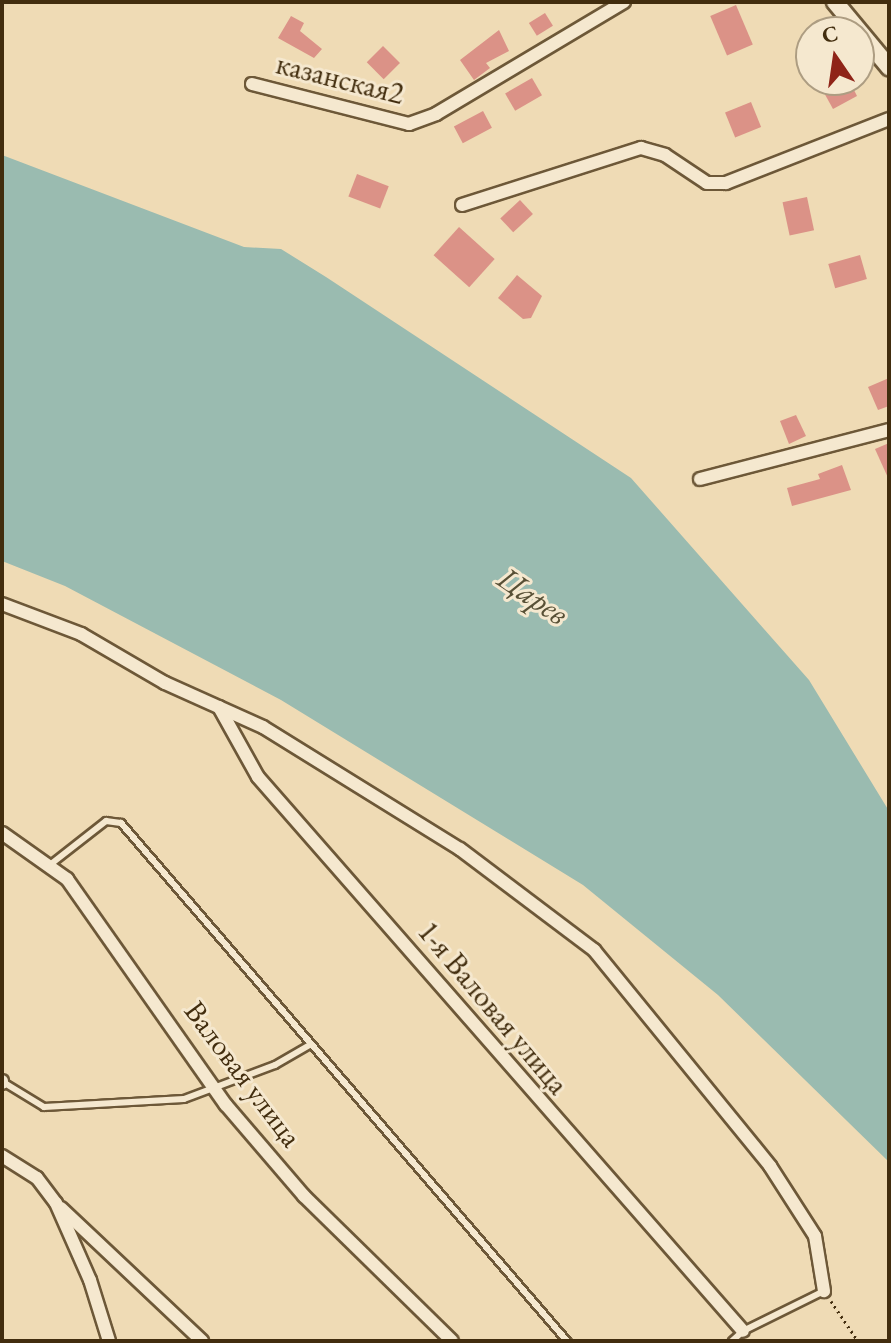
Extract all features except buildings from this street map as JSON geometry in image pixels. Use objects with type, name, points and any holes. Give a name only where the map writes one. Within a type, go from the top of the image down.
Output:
[{"type":"street","name":"казанская2","points":[[252,84],[409,124],[436,114],[624,2]]},
{"type":"street","points":[[835,2],[889,67]]},
{"type":"street","points":[[462,205],[641,148],[665,155],[707,183],[726,183],[889,119]]},
{"type":"street","points":[[700,479],[889,430]]},
{"type":"street","points":[[2,604],[81,634],[263,727],[460,849],[594,950],[770,1166],[815,1236],[824,1291]]},
{"type":"street","name":"1-я Валовая улица","points":[[219,707],[258,777],[743,1331]]},
{"type":"street","name":"Валовая улица","points":[[2,833],[51,864],[113,937],[215,1090],[304,1196],[452,1341]]},
{"type":"street","points":[[2,1156],[37,1178],[56,1203],[202,1341]]},
{"type":"street","points":[[56,1203],[90,1280],[109,1341]]},
{"type":"lane","points":[[51,864],[106,821],[117,820],[308,1046],[567,1341]]},
{"type":"lane","points":[[2,1082],[44,1107],[184,1099],[215,1090],[308,1046]]},
{"type":"lane","points":[[732,1341],[743,1331],[824,1291]]},
{"type":"path","points":[[824,1291],[858,1341]]},
{"type":"water","name":"Царев","points":[[2,155],[244,247],[281,249],[326,277],[631,478],[809,680],[889,811],[889,1162],[718,995],[583,885],[281,700],[65,586],[2,561]]}]
